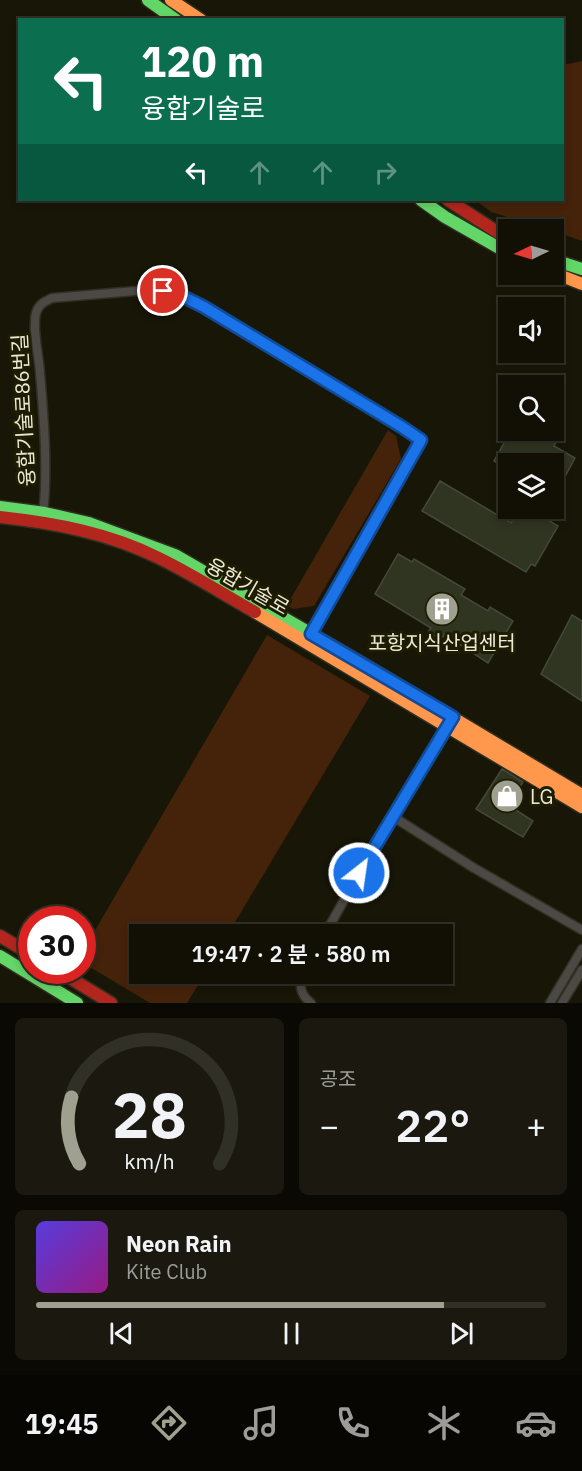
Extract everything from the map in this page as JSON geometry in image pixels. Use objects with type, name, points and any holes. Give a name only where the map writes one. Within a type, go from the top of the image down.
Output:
[{"type":"street","points":[[148,0],[173,18]]},
{"type":"street","points":[[171,0],[198,18]]},
{"type":"street","points":[[422,201],[445,217],[498,247]]},
{"type":"street","points":[[450,201],[498,232]]},
{"type":"street","points":[[564,263],[582,269]]},
{"type":"street","points":[[564,277],[582,284]]},
{"type":"street","name":"융합기술로86번길","points":[[43,517],[45,482],[41,386],[35,323],[36,313],[41,304],[52,298],[147,290],[182,296],[382,414],[421,440],[308,638]]},
{"type":"street","name":"융합기술로","points":[[0,507],[43,517],[103,536],[159,558],[308,638],[582,795]]},
{"type":"street","name":"융합기술로","points":[[0,517],[43,517]]},
{"type":"street","points":[[331,924],[392,816],[451,722]]},
{"type":"street","name":"융합기술로","points":[[451,722],[582,807]]},
{"type":"street","points":[[392,816],[474,868],[582,930]]},
{"type":"street","points":[[0,936],[18,947]]},
{"type":"street","points":[[549,1003],[582,949]]},
{"type":"street","points":[[0,956],[76,1003]]},
{"type":"street","points":[[562,1003],[582,970]]},
{"type":"street","points":[[80,984],[111,1003]]},
{"type":"street","points":[[299,984],[305,998],[311,1003]]},
{"type":"shaded area","points":[[582,61],[582,241],[564,235],[564,219],[514,219],[491,212],[476,201],[564,201],[564,65]]},
{"type":"shaded area","points":[[388,430],[396,436],[401,459],[314,606],[293,609],[287,605]]},
{"type":"shaded area","points":[[267,635],[370,696],[234,924],[129,924],[129,984],[199,984],[187,1003],[150,1003],[96,971],[96,929]]},
{"type":"building","points":[[505,441],[557,441],[554,446],[575,458],[564,478],[564,453],[498,453]]},
{"type":"building","points":[[440,481],[498,515],[498,519],[504,519],[511,523],[513,519],[546,519],[558,526],[535,566],[531,564],[526,572],[422,511]]},
{"type":"building","name":"포항지식산업센터","points":[[398,554],[412,562],[414,559],[465,589],[461,595],[488,611],[490,607],[513,621],[488,663],[444,634],[443,637],[440,635],[438,638],[428,632],[431,628],[375,594]]},
{"type":"building","points":[[572,615],[582,621],[582,701],[541,674]]},
{"type":"building","points":[[502,769],[523,782],[508,805],[533,821],[523,837],[476,809]]},
{"type":"traffic: fast","points":[[148,0],[173,18]]},
{"type":"traffic: fast","points":[[422,201],[445,217],[498,247]]},
{"type":"traffic: fast","points":[[564,263],[582,269]]},
{"type":"traffic: fast","points":[[0,507],[45,513],[89,523],[175,555],[358,661]]},
{"type":"traffic: fast","points":[[0,956],[77,1003]]},
{"type":"traffic: slow","points":[[171,0],[198,18]]},
{"type":"traffic: slow","points":[[564,277],[582,284]]},
{"type":"traffic: slow","points":[[255,612],[582,807]]},
{"type":"traffic: slow","points":[[358,661],[582,795]]},
{"type":"traffic: jam","points":[[450,201],[498,232]]},
{"type":"traffic: jam","points":[[0,517],[81,530],[140,549],[195,577],[255,612]]},
{"type":"traffic: jam","points":[[0,936],[18,947]]},
{"type":"traffic: jam","points":[[80,984],[111,1003]]},
{"type":"place","name":"포항지식산업센터","points":[[442,609]]},
{"type":"place","name":"LG","points":[[507,796]]},
{"type":"route","points":[[163,291],[182,296],[204,307],[421,440],[403,468],[311,634],[453,717],[359,873]]}]
